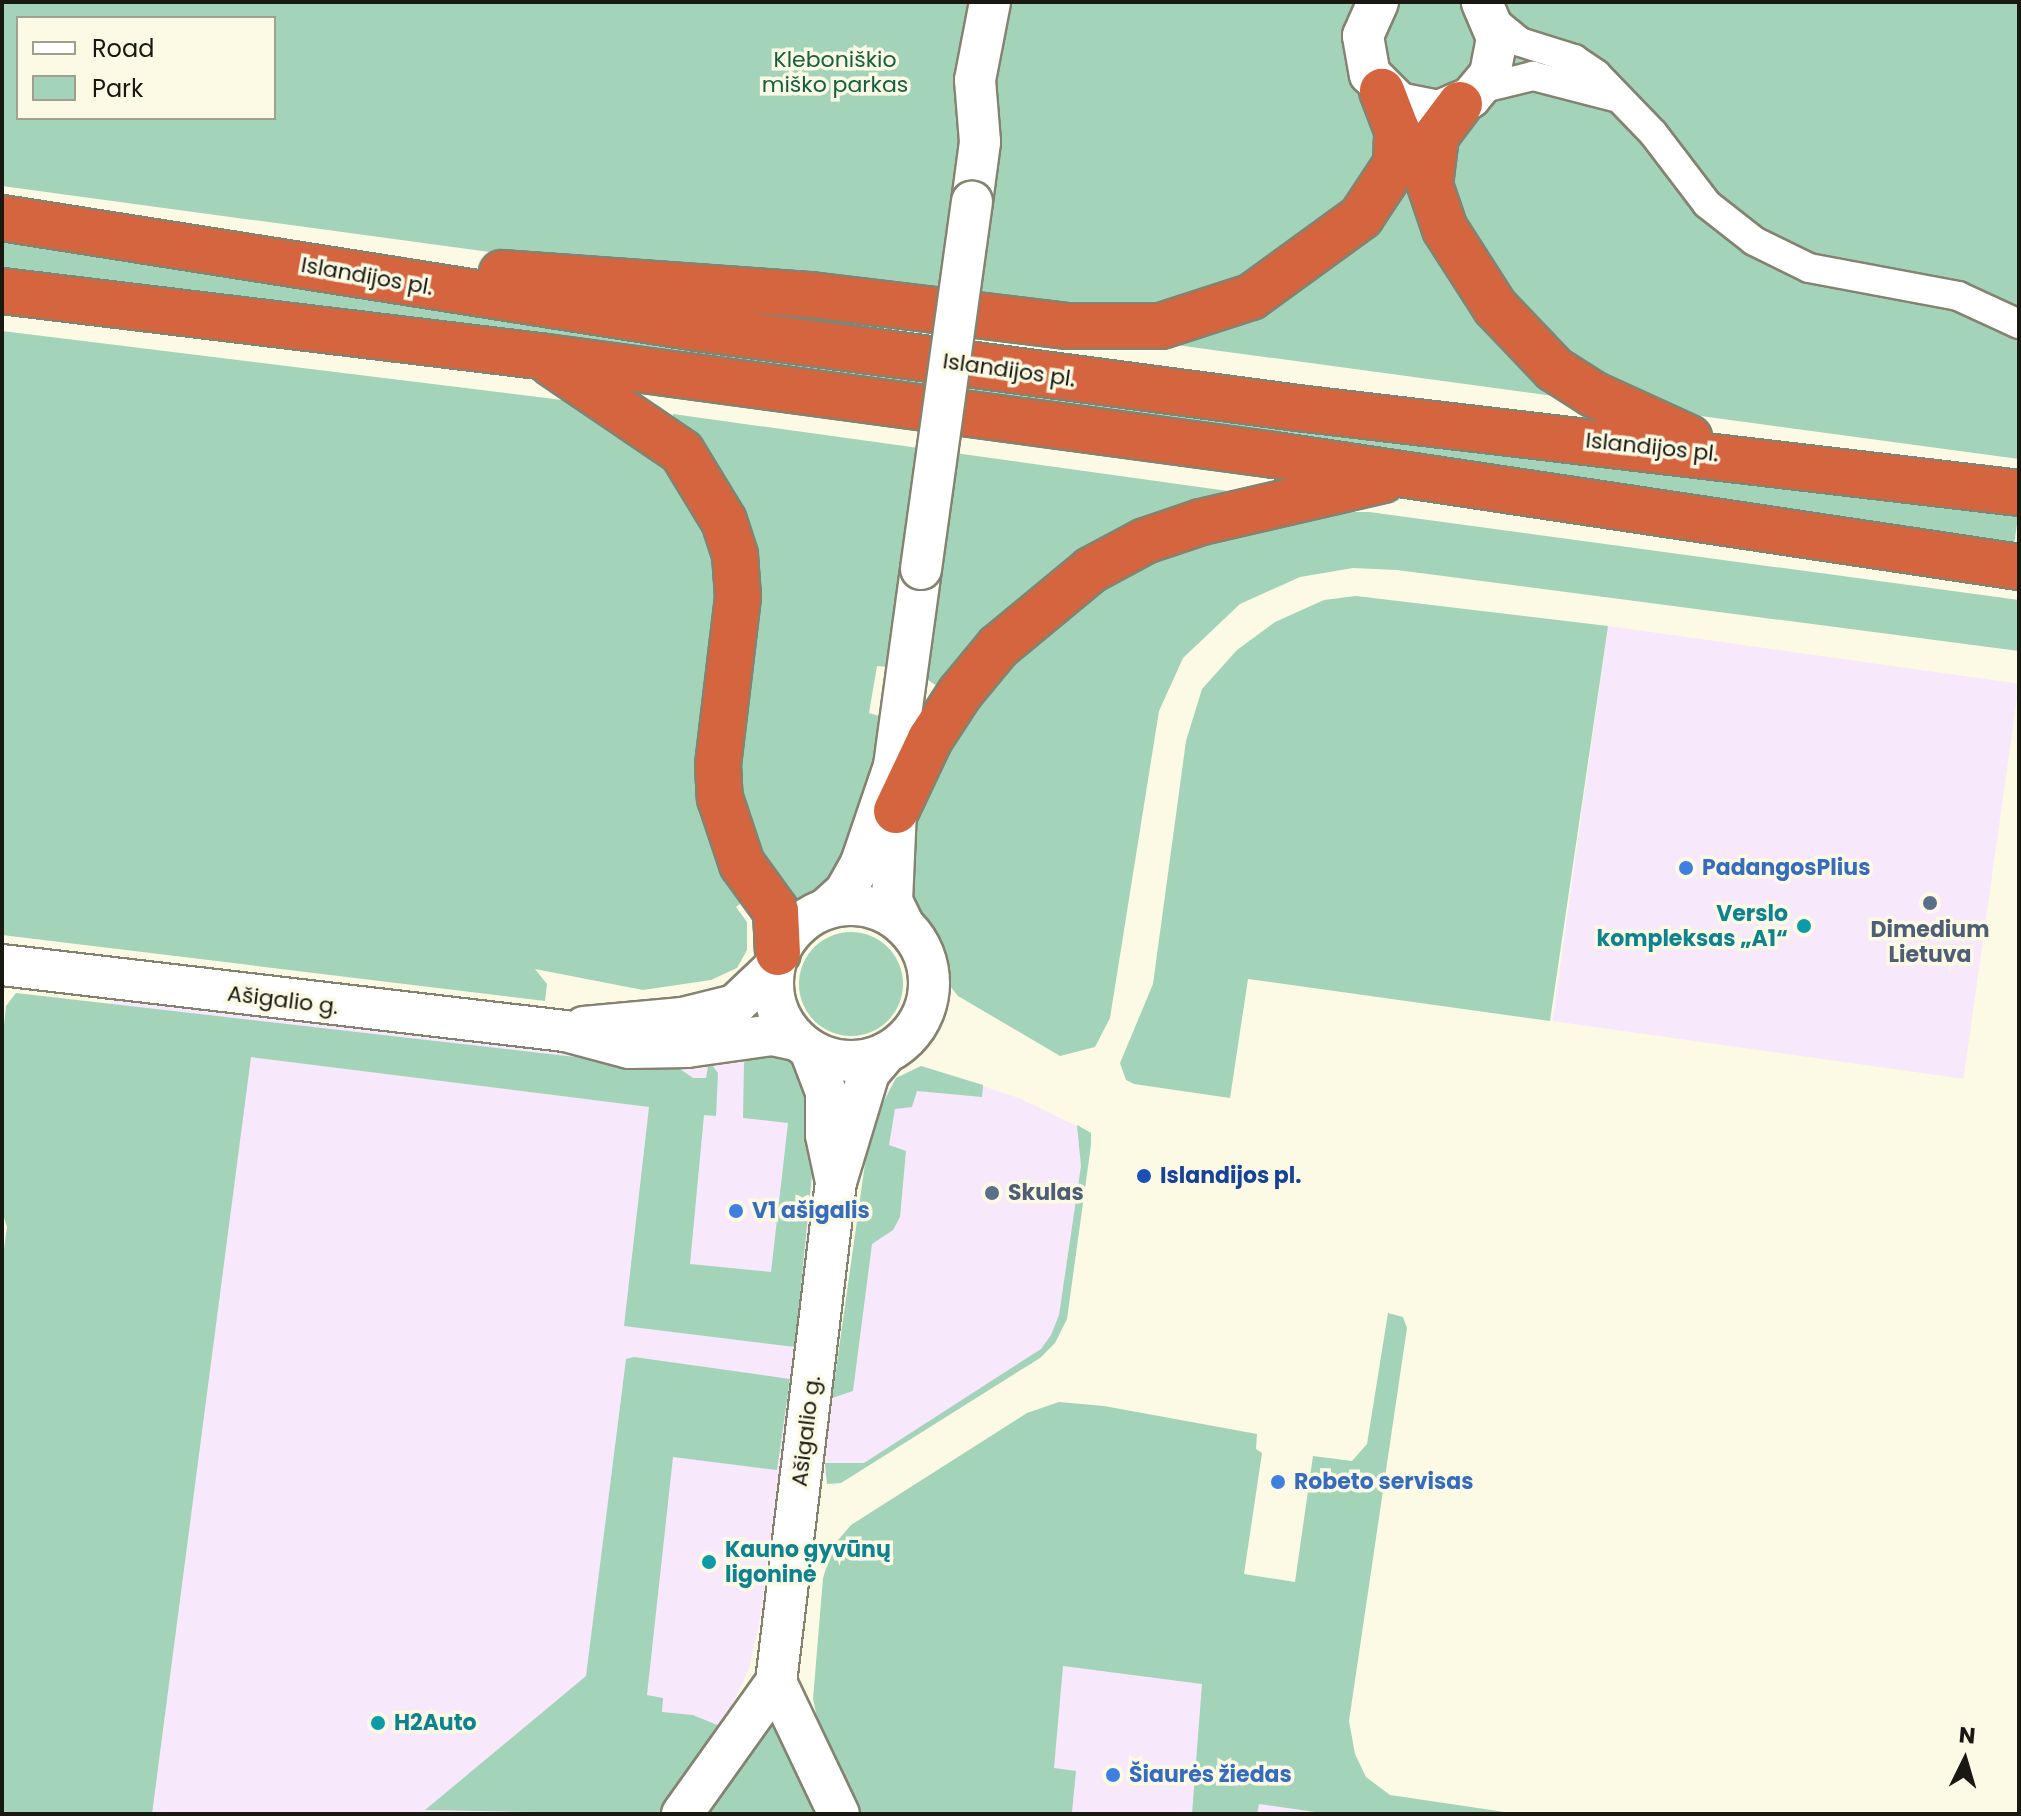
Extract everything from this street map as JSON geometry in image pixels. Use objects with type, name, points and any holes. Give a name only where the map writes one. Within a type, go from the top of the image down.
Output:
[{"type":"highway","points":[[240,254],[811,295],[1068,326],[1161,326],[1207,315],[1251,297],[1361,217],[1396,164],[1397,130],[1382,91]]},
{"type":"highway","points":[[1470,97],[1433,144],[1430,185],[1445,229],[1495,307],[1525,343],[1593,394],[1666,430],[1744,457]]},
{"type":"highway","name":"Islandijos pl.","points":[[2,218],[697,328],[1297,408],[1744,457],[2019,493]]},
{"type":"highway","points":[[2,291],[539,356],[1405,475],[2019,567]]},
{"type":"highway","points":[[539,356],[682,452],[724,521],[735,555],[738,597],[718,765],[720,798],[742,864],[776,911],[776,961]]},
{"type":"highway","points":[[896,811],[930,739],[960,693],[998,647],[1091,570],[1145,541],[1201,522],[1405,475]]},
{"type":"main road","points":[[894,766],[861,863],[845,892],[791,932],[776,961],[776,1008],[803,1045],[847,1061],[886,1053],[912,1032],[927,1001],[927,966],[892,901],[896,811],[894,766],[980,142],[975,80],[990,2]]},
{"type":"main road","points":[[980,142],[1001,84],[1017,2]]},
{"type":"main road","points":[[1371,7],[1364,54],[1382,91],[1418,110],[1470,97],[1496,57],[1487,11]]},
{"type":"main road","points":[[827,908],[866,906],[903,924]]},
{"type":"main road","name":"Ašigalio g.","points":[[565,1031],[709,1012],[735,1005],[776,961]]},
{"type":"main road","name":"Ašigalio g.","points":[[2,965],[565,1031],[629,1048],[658,1049],[772,1035],[803,1045],[826,1092],[826,1135],[836,1182]]},
{"type":"main road","name":"Ašigalio g.","points":[[682,1814],[776,1682],[836,1182],[869,1073],[886,1053]]},
{"type":"main road","points":[[776,1682],[839,1814]]},
{"type":"street","points":[[1487,11],[1520,42],[1574,59],[1653,133],[1707,204],[1781,257],[1839,277],[1958,296],[2019,324]]},
{"type":"street","points":[[1470,97],[1533,76],[1618,98]]},
{"type":"shaded area","points":[[1608,626],[2019,684],[1963,1079],[1552,1021]]},
{"type":"shaded area","points":[[112,994],[754,1048],[815,1144],[804,1279],[760,1619],[749,1669],[722,1727],[659,1814],[61,1814],[102,1089]]},
{"type":"shaded area","points":[[921,1066],[1019,1098],[1091,1133],[1067,1319],[1055,1343],[1040,1358],[833,1486],[824,1474],[832,1398],[879,1103],[896,1078]]},
{"type":"shaded area","points":[[1041,1639],[1233,1662],[1221,1786],[1424,1814],[1013,1814]]},
{"type":"green space","name":"Kleboniškio miško parkas","points":[[2,2],[2019,2],[2019,459],[2,186]]},
{"type":"green space","points":[[2,232],[2018,515],[2012,558],[2,275]]},
{"type":"green space","points":[[2,331],[562,400],[612,418],[666,453],[721,558],[748,898],[736,907],[747,922],[747,950],[737,968],[711,980],[643,990],[535,969],[547,984],[545,1001],[2,935]]},
{"type":"green space","points":[[673,414],[1228,491],[1228,501],[949,683],[937,686],[928,680],[928,671],[877,666],[869,713],[883,717],[873,783],[830,890],[795,905],[767,873],[734,786],[754,602],[673,424]]},
{"type":"green space","points":[[1302,512],[1369,512],[2019,600],[2019,651],[1397,570],[1353,568],[1300,577],[1240,604],[1183,658],[1159,711],[1110,1018],[1095,1047],[1060,1056],[958,996],[945,980],[933,935],[906,897],[913,823],[937,758],[1023,643],[1152,554]]},
{"type":"green space","points":[[1356,596],[1608,626],[1550,1021],[1248,979],[1230,1098],[1134,1084],[1126,1080],[1120,1063],[1153,984],[1186,741],[1202,689],[1237,650],[1275,622],[1324,600]]},
{"type":"green space","points":[[851,932],[871,936],[894,955],[903,984],[899,1004],[880,1027],[851,1036],[831,1032],[808,1013],[799,984],[803,964],[822,941]]},
{"type":"green space","points":[[16,993],[680,1069],[693,1078],[706,1078],[709,1061],[718,1073],[716,1116],[704,1115],[690,1264],[771,1272],[788,1123],[743,1118],[744,1063],[748,1055],[773,1047],[800,1063],[815,1144],[795,1347],[624,1326],[649,1107],[251,1057],[152,1814],[2,1814],[2,1263],[7,1227],[2,1211],[2,1045],[6,1006]]},
{"type":"green space","points":[[921,1066],[983,1085],[982,1097],[917,1091],[912,1107],[895,1109],[889,1145],[906,1151],[900,1217],[893,1230],[872,1244],[853,1391],[832,1398],[870,1128],[896,1078]]},
{"type":"green space","points":[[1077,1125],[1091,1133],[1091,1145],[1067,1319],[1055,1343],[1040,1358],[841,1483],[827,1484],[825,1463],[864,1463],[1041,1349],[1051,1335],[1059,1315],[1081,1166]]},
{"type":"green space","points":[[1388,1313],[1403,1317],[1407,1328],[1349,1721],[1355,1754],[1366,1777],[1390,1795],[1518,1814],[1329,1814],[1259,1804],[1257,1814],[1192,1814],[1202,1684],[1063,1666],[1054,1768],[1076,1771],[1072,1812],[1083,1814],[858,1814],[825,1754],[813,1699],[823,1578],[833,1546],[851,1525],[1027,1413],[1059,1402],[1104,1406],[1257,1434],[1256,1449],[1262,1453],[1244,1574],[1295,1582],[1313,1456],[1352,1461],[1367,1444]]},
{"type":"green space","points":[[634,1357],[790,1379],[777,1470],[673,1457],[647,1695],[663,1698],[662,1712],[693,1715],[722,1727],[687,1785],[659,1814],[425,1810],[586,1676],[626,1359]]},
{"type":"green space","points":[[773,1708],[820,1814],[703,1814]]},
{"type":"place","name":"PadangosPlius","points":[[1686,868]]},
{"type":"place","name":"Dimedium Lietuva","points":[[1930,903]]},
{"type":"place","name":"Verslo kompleksas „A1“","points":[[1804,926]]},
{"type":"place","name":"Islandijos pl.","points":[[1144,1176]]},
{"type":"place","name":"Skulas","points":[[992,1193]]},
{"type":"place","name":"V1 ašigalis","points":[[736,1211]]},
{"type":"place","name":"Robeto servisas","points":[[1278,1482]]},
{"type":"place","name":"Kauno gyvūnų ligoninė","points":[[709,1562]]},
{"type":"place","name":"H2Auto","points":[[378,1723]]},
{"type":"place","name":"Šiaurės žiedas","points":[[1113,1775]]}]
